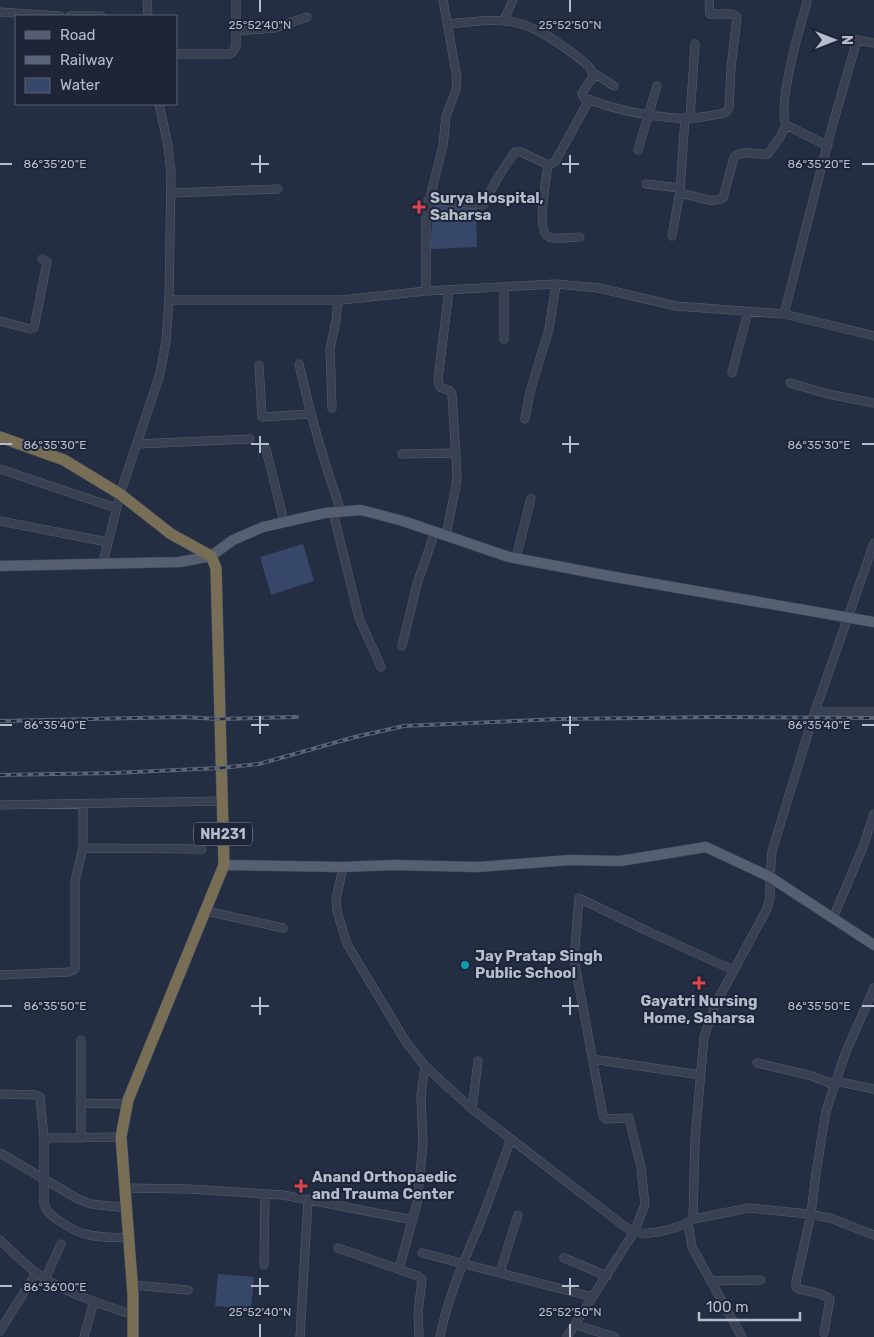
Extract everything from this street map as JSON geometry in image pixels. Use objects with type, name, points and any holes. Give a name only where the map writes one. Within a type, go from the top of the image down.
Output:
[{"type":"highway","points":[[0,437],[64,460],[120,494],[171,534],[211,556]]},
{"type":"highway","name":"NH231","points":[[133,1337],[133,1285],[121,1136],[127,1104],[224,865],[216,568],[211,556]]},
{"type":"main road","points":[[0,566],[180,562],[211,556],[233,540],[263,527],[337,511],[361,510],[516,558],[874,622]]},
{"type":"main road","points":[[224,865],[478,867],[570,860],[620,862],[706,847],[770,877],[874,945]]},
{"type":"street","points":[[147,0],[148,15]]},
{"type":"street","points":[[178,54],[229,54],[235,49],[236,0]]},
{"type":"street","points":[[426,292],[426,212],[443,146],[446,116],[457,85],[443,0]]},
{"type":"street","points":[[504,20],[512,0]]},
{"type":"street","points":[[592,72],[593,77],[582,93],[582,96],[589,100],[649,115],[688,118],[725,113],[729,108],[731,68],[737,17],[732,14],[710,14],[709,0]]},
{"type":"street","points":[[807,2],[792,55],[784,120],[786,125],[828,146]]},
{"type":"street","points":[[0,12],[45,15]]},
{"type":"street","points":[[236,31],[275,28],[307,17]]},
{"type":"street","points":[[448,24],[504,20],[525,24],[543,33],[581,60],[592,72],[614,86]]},
{"type":"street","points":[[784,314],[857,40],[874,43]]},
{"type":"street","points":[[672,236],[680,190],[695,44]]},
{"type":"street","points":[[638,150],[657,86]]},
{"type":"street","points":[[428,200],[483,205],[498,177],[515,152],[521,152],[548,165],[555,162],[589,100]]},
{"type":"street","points":[[103,563],[120,494],[160,374],[166,341],[170,300],[171,193],[168,146],[159,105]]},
{"type":"street","points":[[646,184],[680,190],[684,194],[720,200],[725,193],[736,154],[746,152],[768,154],[786,125]]},
{"type":"street","points":[[548,165],[542,203],[545,233],[549,237],[580,237]]},
{"type":"street","points":[[171,193],[278,189]]},
{"type":"street","points":[[0,321],[30,330],[34,328],[47,262],[42,259]]},
{"type":"street","points":[[170,300],[338,300],[449,290],[556,284],[599,288],[676,306],[784,314],[874,336]]},
{"type":"street","points":[[525,419],[530,392],[549,329],[556,284]]},
{"type":"street","points":[[504,287],[504,339]]},
{"type":"street","points":[[446,536],[456,485],[452,394],[450,391],[440,387],[438,380],[449,290]]},
{"type":"street","points":[[332,408],[330,349],[338,300]]},
{"type":"street","points":[[732,373],[748,311]]},
{"type":"street","points":[[298,364],[337,511],[359,618],[381,667]]},
{"type":"street","points":[[260,365],[262,417],[310,414]]},
{"type":"street","points":[[790,383],[828,394],[874,403]]},
{"type":"street","points":[[137,444],[250,439]]},
{"type":"street","points":[[266,449],[284,522]]},
{"type":"street","points":[[402,454],[455,453]]},
{"type":"street","points":[[0,469],[116,508]]},
{"type":"street","points":[[516,558],[531,498]]},
{"type":"street","points":[[0,521],[108,542]]},
{"type":"street","points":[[402,646],[417,584],[435,532]]},
{"type":"street","points":[[742,1337],[692,1248],[691,1221],[704,1037],[714,1004],[767,910],[770,898],[772,851],[815,712],[874,543]]},
{"type":"street","points":[[815,712],[874,712]]},
{"type":"street","points":[[0,805],[222,801]]},
{"type":"street","points":[[0,974],[69,972],[75,969],[75,881],[83,848],[83,805]]},
{"type":"street","points":[[834,918],[863,847],[874,814]]},
{"type":"street","points":[[83,848],[202,848]]},
{"type":"street","points":[[344,867],[336,899],[337,911],[347,944],[406,1042],[424,1066],[472,1109],[624,1226],[634,1232],[656,1232],[691,1221],[749,1208],[812,1214],[830,1218],[874,1235]]},
{"type":"street","points":[[567,1337],[634,1232],[644,1208],[645,1197],[641,1167],[630,1119],[627,1117],[606,1119],[603,1116],[574,959],[579,898],[733,970]]},
{"type":"street","points":[[206,910],[283,928]]},
{"type":"street","points":[[824,1333],[830,1299],[821,1294],[796,1287],[796,1282],[812,1214],[820,1141],[826,1111],[845,1054],[874,988]]},
{"type":"street","points":[[80,1138],[81,1040]]},
{"type":"street","points":[[592,1059],[701,1075]]},
{"type":"street","points":[[472,1109],[478,1061]]},
{"type":"street","points":[[756,1062],[835,1083],[874,1089]]},
{"type":"street","points":[[399,1269],[417,1203],[422,1164],[421,1095],[424,1066]]},
{"type":"street","points":[[0,1094],[39,1096],[41,1100],[44,1138],[44,1205],[47,1212],[89,1236],[129,1238]]},
{"type":"street","points":[[80,1103],[127,1104]]},
{"type":"street","points":[[44,1138],[121,1136]]},
{"type":"street","points":[[440,1337],[462,1263],[487,1204],[511,1139]]},
{"type":"street","points":[[0,1153],[78,1199],[88,1203],[126,1208]]},
{"type":"street","points":[[125,1188],[189,1189],[265,1194],[308,1200],[413,1220]]},
{"type":"street","points":[[264,1265],[265,1194]]},
{"type":"street","points":[[300,1337],[308,1200]]},
{"type":"street","points":[[500,1272],[518,1215]]},
{"type":"street","points":[[0,1240],[45,1279],[94,1301],[133,1315]]},
{"type":"street","points":[[45,1279],[61,1244]]},
{"type":"street","points":[[338,1248],[422,1279],[418,1313],[419,1337]]},
{"type":"street","points":[[422,1253],[593,1297]]},
{"type":"street","points":[[564,1258],[606,1276]]},
{"type":"street","points":[[0,1331],[36,1272]]},
{"type":"street","points":[[710,1281],[761,1280]]},
{"type":"street","points":[[133,1285],[188,1290]]},
{"type":"street","points":[[84,1337],[94,1301]]},
{"type":"street","points":[[576,1325],[615,1337]]},
{"type":"water","points":[[434,201],[476,206],[477,247],[430,249]]},
{"type":"water","points":[[303,544],[314,581],[271,595],[260,557]]},
{"type":"water","points":[[218,1274],[254,1277],[251,1309],[215,1306]]},
{"type":"railway","points":[[0,721],[182,717],[219,719],[297,717]]},
{"type":"railway","points":[[0,775],[113,773],[220,768],[259,764],[355,737],[404,726],[560,719],[874,718]]},
{"type":"place","name":"Surya Hospital, Saharsa","points":[[419,207]]},
{"type":"place","name":"Jay Pratap Singh Public School","points":[[465,965]]},
{"type":"place","name":"Gayatri Nursing Home, Saharsa","points":[[699,983]]},
{"type":"place","name":"Anand Orthopaedic and Trauma Center","points":[[301,1186]]}]
